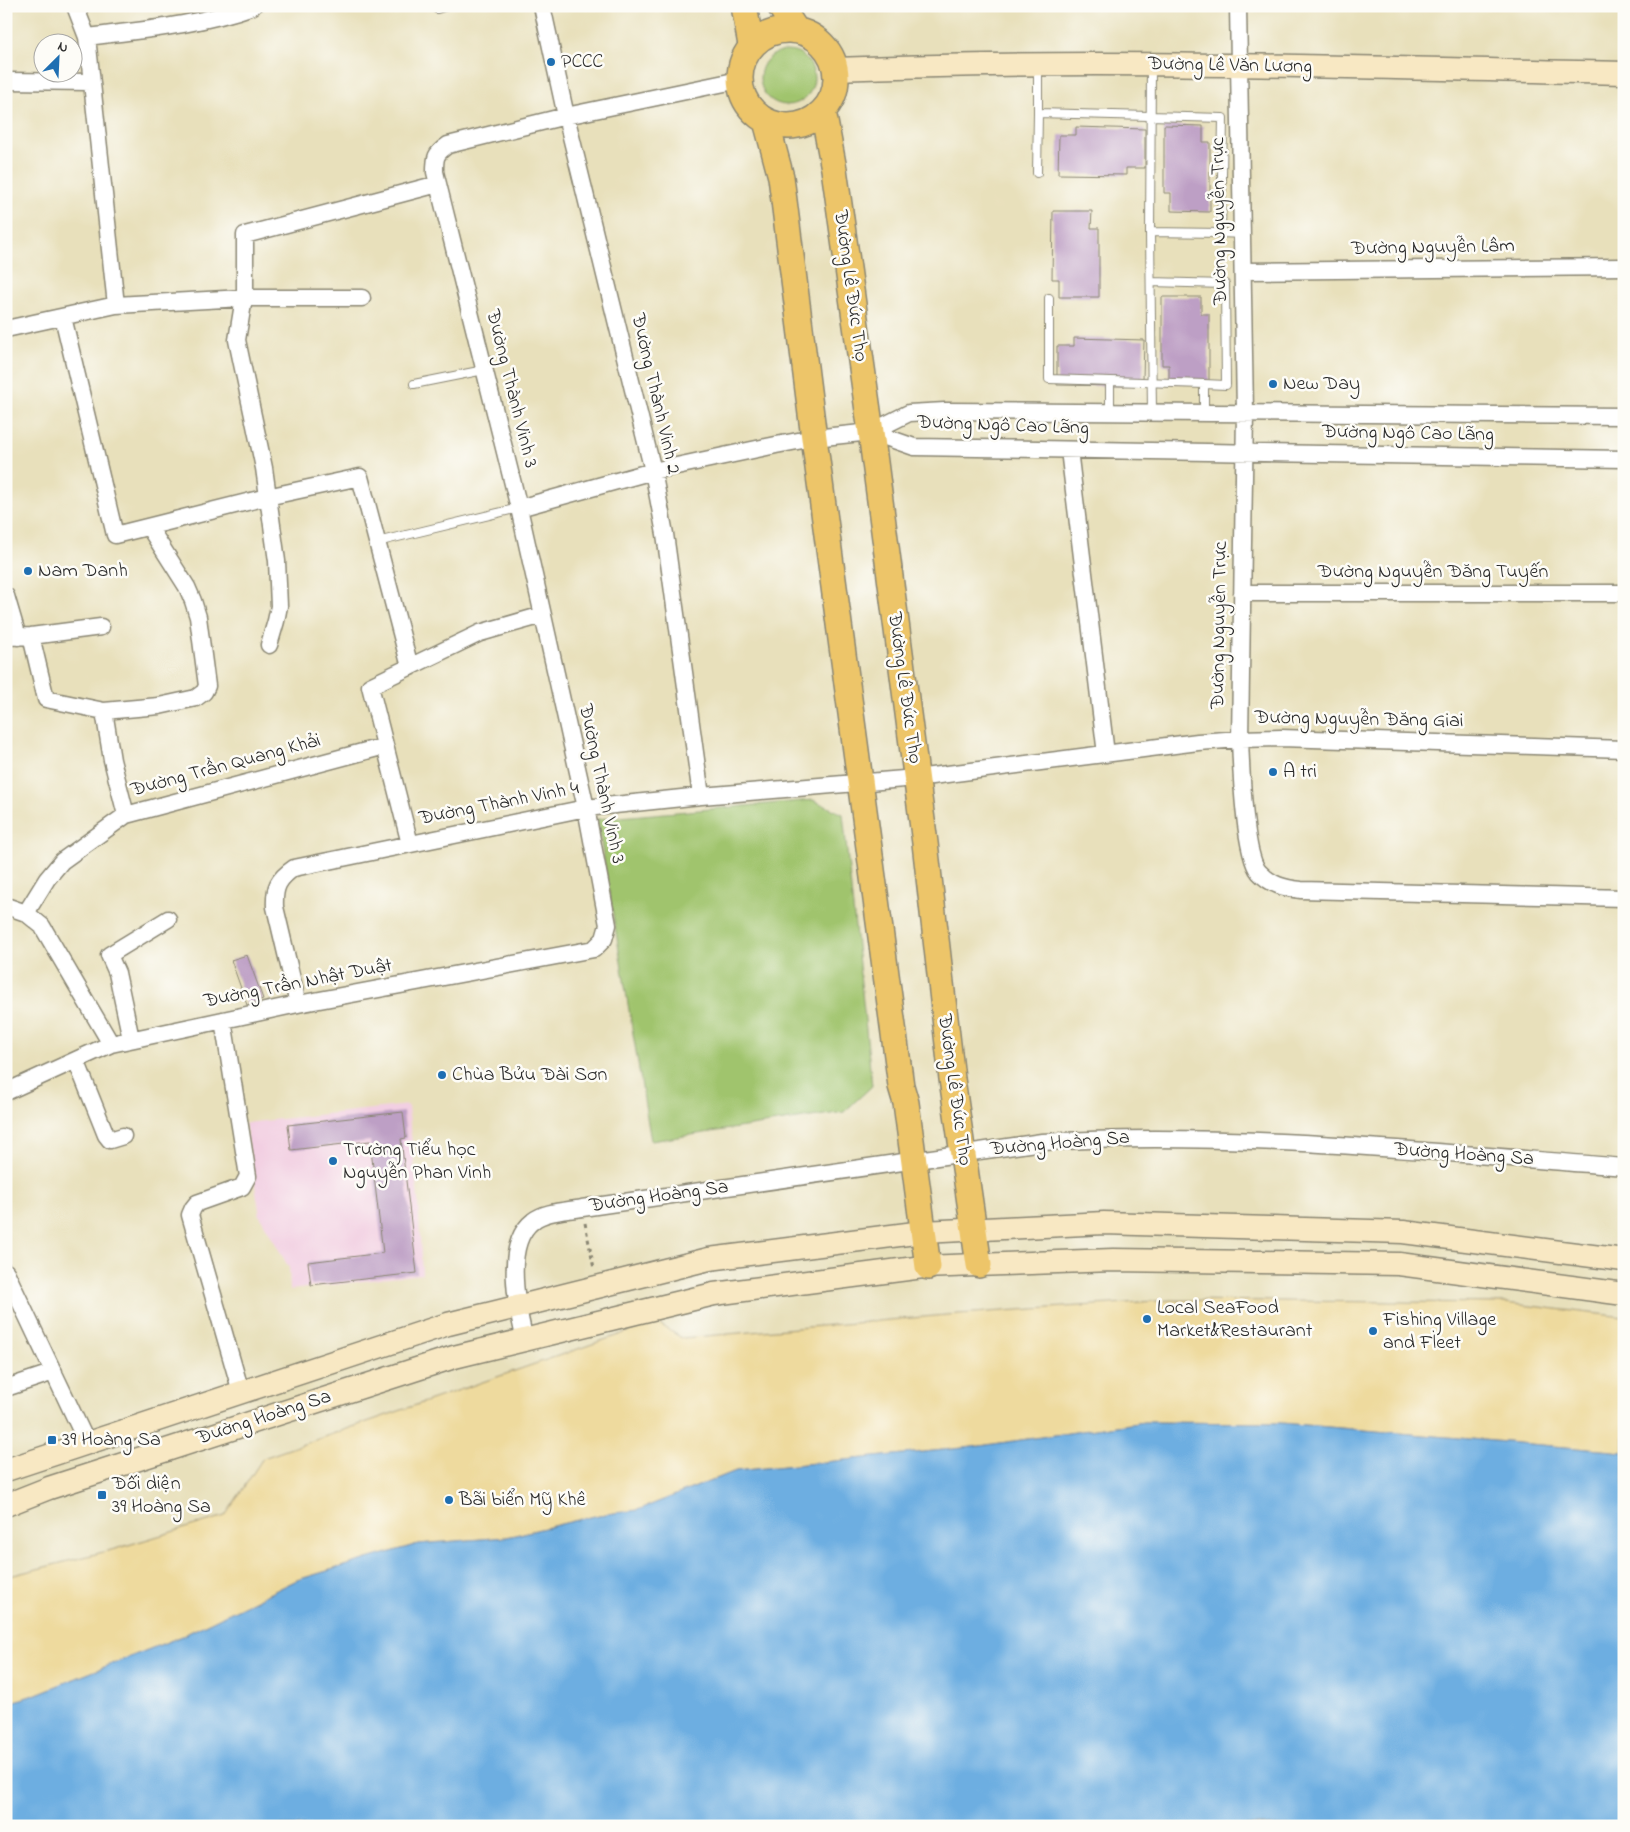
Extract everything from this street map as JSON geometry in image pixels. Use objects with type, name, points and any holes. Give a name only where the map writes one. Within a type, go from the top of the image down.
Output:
[{"type":"main road","points":[[744,6],[752,45]]},
{"type":"main road","points":[[780,6],[796,30]]},
{"type":"main road","points":[[779,30],[796,30],[808,33],[828,51],[835,69],[836,88],[831,101],[823,112],[811,121],[796,126],[780,126],[766,121],[755,114],[747,104],[741,93],[740,68],[744,55],[764,35],[779,30]]},
{"type":"main road","name":"Đường Lê Văn Lương","points":[[835,69],[912,66],[1238,65],[1624,73]]},
{"type":"main road","name":"Đường Lê Đức Thọ","points":[[823,112],[834,169],[871,432],[916,778],[952,1079],[979,1265]]},
{"type":"main road","points":[[766,121],[781,177],[860,784],[901,1086],[906,1103],[928,1267]]},
{"type":"main road","name":"Đường Hoàng Sa","points":[[6,1470],[448,1324],[709,1259],[923,1232],[1104,1223],[1403,1232],[1624,1260]]},
{"type":"main road","name":"Đường Hoàng Sa","points":[[6,1505],[99,1472],[454,1357],[714,1294],[928,1267],[1113,1260],[1399,1264],[1624,1294]]},
{"type":"main road","points":[[87,1443],[99,1472]]},
{"type":"street","points":[[75,6],[87,37],[116,305]]},
{"type":"street","points":[[87,37],[160,28],[234,13],[253,6]]},
{"type":"street","name":"Đường Thành Vinh 2","points":[[542,6],[566,116],[653,471],[665,534],[701,796]]},
{"type":"street","name":"Đường Nguyễn Trực","points":[[1238,6],[1245,412],[1240,739],[1242,782],[1251,857],[1258,870],[1268,881],[1283,888],[1301,890],[1624,898]]},
{"type":"street","name":"Đường Thành Vinh 3","points":[[604,939],[608,925],[586,808],[519,508],[435,172],[435,158],[448,145],[566,116],[739,80]]},
{"type":"street","points":[[6,81],[92,82]]},
{"type":"street","points":[[270,645],[276,621],[279,596],[277,561],[264,468],[237,340],[244,298],[244,235],[438,184]]},
{"type":"street","name":"Đường Nguyễn Lâm","points":[[1243,271],[1624,267]]},
{"type":"street","points":[[6,329],[116,305],[244,298],[362,298]]},
{"type":"street","points":[[63,317],[115,535],[267,496],[360,477],[410,667]]},
{"type":"street","name":"Đường Ngô Cao Lãng","points":[[871,432],[909,413],[1245,412],[1624,416]]},
{"type":"street","points":[[519,508],[653,471],[776,444],[871,432]]},
{"type":"street","name":"Đường Ngô Cao Lãng","points":[[871,432],[914,448],[1624,459]]},
{"type":"street","points":[[1069,450],[1106,754]]},
{"type":"street","points":[[6,596],[19,636],[46,699],[104,711],[159,706],[196,698],[204,692],[207,686],[198,617],[194,601],[149,527]]},
{"type":"street","name":"Đường Nguyễn Đăng Tuyến","points":[[1242,594],[1624,593]]},
{"type":"street","points":[[410,844],[370,686],[480,633],[543,616]]},
{"type":"street","points":[[19,636],[101,627]]},
{"type":"street","name":"Đường Trần Quang Khải","points":[[104,711],[112,760],[126,815],[385,746]]},
{"type":"street","name":"Đường Nguyễn Đăng Giai","points":[[860,784],[1240,739],[1624,749]]},
{"type":"street","name":"Đường Thành Vinh 4","points":[[298,1004],[274,907],[274,894],[283,876],[294,868],[586,808],[701,796],[860,784]]},
{"type":"street","points":[[26,913],[47,880],[62,861],[126,815]]},
{"type":"street","points":[[6,906],[26,913],[42,926],[111,1044]]},
{"type":"street","points":[[130,1040],[117,972],[109,955],[168,919]]},
{"type":"street","name":"Đường Trần Nhật Duật","points":[[6,1092],[111,1044],[298,1004],[594,949],[604,939]]},
{"type":"street","points":[[223,1020],[248,1176],[242,1187],[197,1203],[190,1215],[241,1392]]},
{"type":"street","points":[[76,1060],[106,1135],[110,1140],[123,1136]]},
{"type":"street","name":"Đường Hoàng Sa","points":[[524,1340],[517,1307],[515,1260],[519,1239],[534,1220],[582,1208],[1052,1141],[1149,1137],[1270,1141],[1624,1167]]},
{"type":"street","points":[[6,1272],[87,1443]]},
{"type":"street","points":[[6,1388],[54,1372]]},
{"type":"lane","points":[[437,9],[447,6]]},
{"type":"lane","points":[[1037,173],[1038,65]]},
{"type":"lane","points":[[1151,65],[1152,412]]},
{"type":"lane","points":[[1038,113],[1223,118],[1221,233]]},
{"type":"lane","points":[[1150,232],[1242,234]]},
{"type":"lane","points":[[1048,298],[1049,379],[1226,385],[1225,284],[1151,282]]},
{"type":"lane","points":[[1225,314],[1244,315]]},
{"type":"lane","points":[[414,384],[484,370]]},
{"type":"lane","points":[[1110,381],[1110,412]]},
{"type":"lane","points":[[1204,384],[1204,412]]},
{"type":"lane","points":[[377,542],[519,508]]},
{"type":"path","points":[[582,1208],[598,1286]]},
{"type":"shaded area","name":"Trường Tiểu học Nguyễn Phan Vinh","points":[[408,1105],[418,1199],[422,1274],[290,1290],[289,1268],[260,1216],[245,1123]]},
{"type":"green space","points":[[787,51],[797,53],[806,59],[812,68],[814,78],[812,88],[806,97],[797,103],[787,105],[777,103],[768,97],[762,88],[760,78],[762,68],[768,59],[777,53]]},
{"type":"green space","points":[[813,800],[843,814],[872,1086],[844,1112],[651,1141],[597,819]]},
{"type":"sand","name":"Bãi biển Mỹ Khê","points":[[1171,1300],[1505,1303],[1624,1317],[1624,1452],[1281,1423],[1144,1422],[973,1447],[736,1471],[638,1510],[599,1515],[507,1537],[418,1544],[297,1580],[180,1637],[34,1695],[6,1704],[6,1577],[115,1549],[225,1516],[263,1458],[656,1322],[682,1338],[958,1314]]},
{"type":"water","points":[[1144,1422],[1281,1423],[1624,1452],[1624,1826],[6,1826],[6,1704],[34,1695],[180,1637],[297,1580],[418,1544],[507,1537],[599,1515],[638,1510],[736,1471],[973,1447]]},
{"type":"building","points":[[1164,125],[1203,126],[1203,142],[1210,142],[1210,212],[1171,211],[1171,193],[1164,193]]},
{"type":"building","points":[[1076,127],[1145,129],[1145,168],[1126,168],[1126,175],[1058,174],[1059,135],[1076,135]]},
{"type":"building","points":[[1053,211],[1092,211],[1091,228],[1099,228],[1099,297],[1059,297],[1059,279],[1052,279]]},
{"type":"building","points":[[1162,297],[1201,297],[1201,314],[1209,314],[1209,383],[1169,383],[1169,365],[1162,365]]},
{"type":"building","points":[[1074,338],[1144,340],[1143,379],[1125,379],[1125,386],[1057,385],[1057,346],[1074,346]]},
{"type":"building","points":[[247,955],[263,999],[247,1005],[231,960]]},
{"type":"building","points":[[403,1112],[406,1138],[401,1139],[417,1273],[311,1285],[308,1262],[383,1253],[370,1141],[291,1150],[288,1125]]},
{"type":"place","name":"PCCC","points":[[551,62]]},
{"type":"place","name":"New Day","points":[[1273,384]]},
{"type":"place","name":"Nam Danh","points":[[28,571]]},
{"type":"place","name":"A tri","points":[[1273,772]]},
{"type":"place","name":"Chùa Bửu Đài Sơn","points":[[442,1075]]},
{"type":"place","name":"Trường Tiểu học Nguyễn Phan Vinh","points":[[333,1161]]},
{"type":"place","name":"Local SeaFood Market&Restaurant","points":[[1147,1319]]},
{"type":"place","name":"Fishing Village and Fleet","points":[[1373,1331]]},
{"type":"place","name":"39 Hoàng Sa","points":[[52,1440]]},
{"type":"place","name":"Đối diện 39 Hoàng Sa","points":[[102,1495]]},
{"type":"place","name":"Bãi biển Mỹ Khê","points":[[449,1500]]}]
